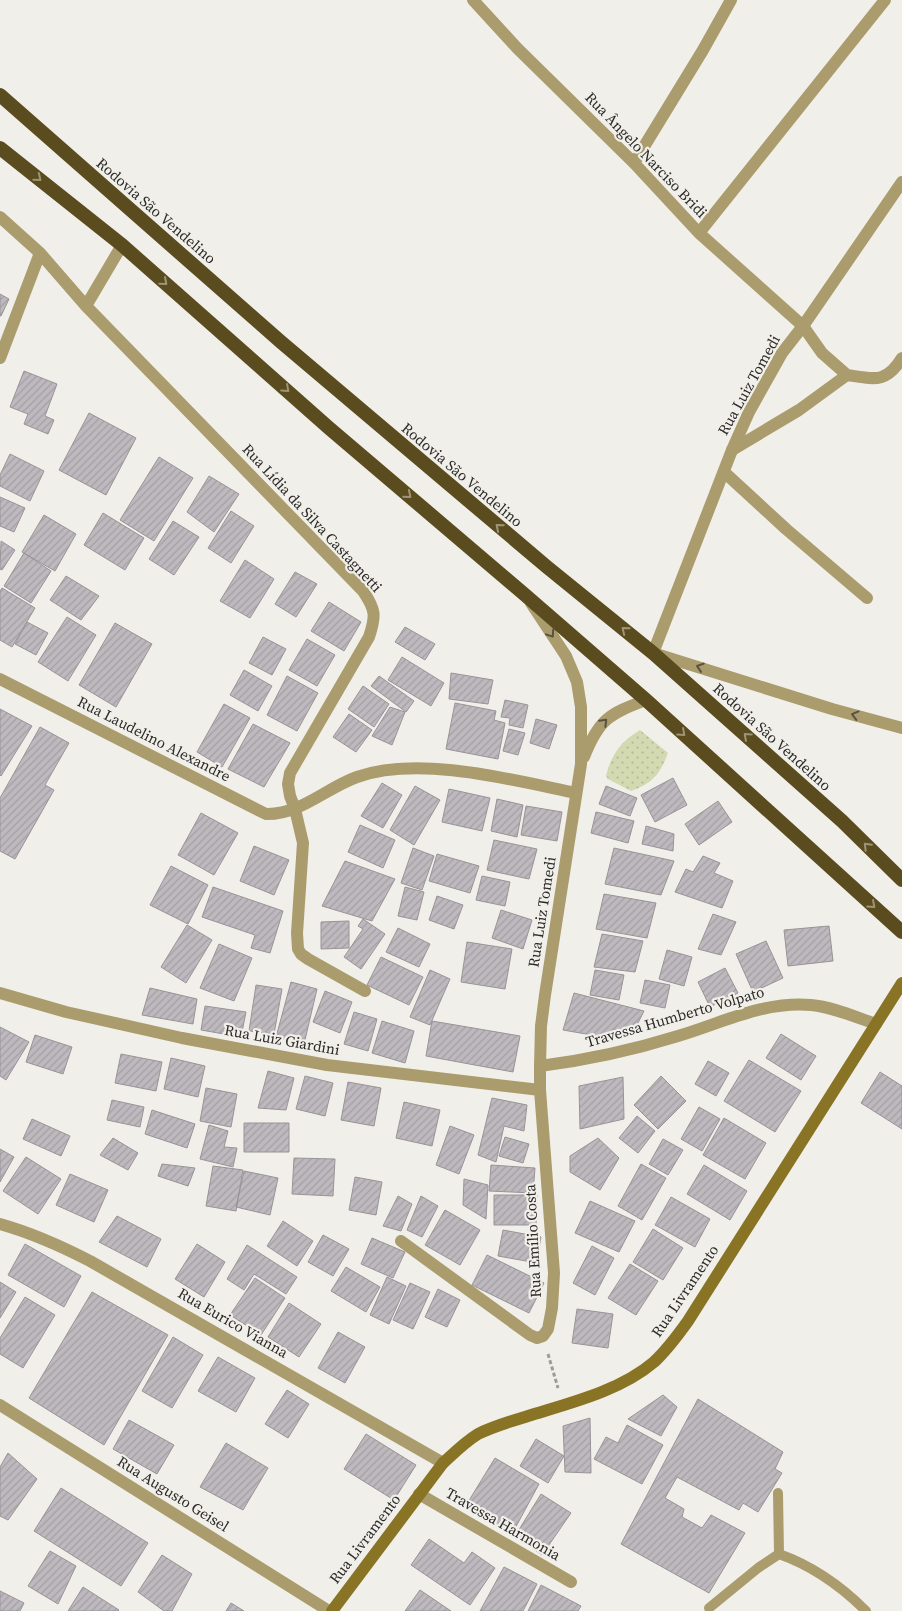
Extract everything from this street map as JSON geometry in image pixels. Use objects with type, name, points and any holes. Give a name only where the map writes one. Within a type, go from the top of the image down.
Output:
[{"type":"highway","name":"Rodovia São Vendelino","points":[[0,96],[281,342],[547,567],[654,653],[842,821],[902,880]]},
{"type":"highway","points":[[0,148],[122,245],[329,428],[646,700],[902,932]]},
{"type":"main road","name":"Rua Livramento","points":[[331,1611],[419,1494],[443,1464],[460,1447],[479,1434],[508,1422],[606,1390],[628,1379],[653,1362],[673,1341],[688,1321],[901,986]]},
{"type":"street","name":"Rua Ângelo Narciso Bridi","points":[[473,0],[699,233],[803,326],[822,353],[847,375]]},
{"type":"street","points":[[634,164],[731,0]]},
{"type":"street","points":[[699,233],[885,0]]},
{"type":"street","name":"Rua Luiz Tomedi","points":[[654,653],[732,450],[749,412],[782,353],[803,326],[902,182]]},
{"type":"street","name":"Rua Lídia da Silva Castagnetti","points":[[0,217],[40,253],[86,306],[363,591],[372,604],[375,613],[369,637],[290,773],[288,784],[303,844],[297,932],[298,949],[308,959],[365,991]]},
{"type":"street","points":[[86,306],[122,245]]},
{"type":"street","points":[[0,358],[40,253]]},
{"type":"street","points":[[732,450],[799,410],[847,375],[873,379],[884,378],[891,373],[902,358]]},
{"type":"street","points":[[724,472],[786,529],[867,598]]},
{"type":"street","points":[[524,594],[566,656],[577,682],[581,707],[581,764]]},
{"type":"street","points":[[654,653],[832,709],[902,728]]},
{"type":"street","name":"Rua Laudelino Alexandre","points":[[0,679],[266,814],[295,809],[324,792],[357,777],[386,770],[427,769],[480,773],[576,793]]},
{"type":"street","points":[[581,764],[589,744],[601,723],[611,715],[646,700]]},
{"type":"street","name":"Rua Luiz Tomedi","points":[[540,1066],[541,1026],[545,995],[581,764]]},
{"type":"street","name":"Rua Luiz Giardini","points":[[0,993],[66,1012],[172,1036],[327,1066],[540,1090]]},
{"type":"street","name":"Travessa Humberto Volpato","points":[[540,1066],[605,1056],[679,1036],[744,1012],[782,1005],[812,1005],[839,1011],[876,1024]]},
{"type":"street","points":[[540,1066],[540,1090]]},
{"type":"street","name":"Rua Emílio Costa","points":[[540,1090],[554,1273],[552,1308],[548,1328],[543,1336]]},
{"type":"street","name":"Rua Eurico Vianna","points":[[0,1224],[51,1241],[90,1261],[443,1464]]},
{"type":"street","points":[[401,1241],[530,1335],[536,1338],[543,1336]]},
{"type":"street","name":"Rua Augusto Geisel","points":[[0,1405],[331,1611]]},
{"type":"street","name":"Travessa Harmonia","points":[[419,1494],[571,1582]]},
{"type":"lane","points":[[778,1492],[779,1554]]},
{"type":"lane","points":[[709,1608],[758,1568],[779,1554]]},
{"type":"lane","points":[[779,1554],[796,1560],[823,1576],[848,1593],[866,1611]]},
{"type":"path","points":[[543,1336],[563,1405]]},
{"type":"green space","points":[[640,730],[668,753],[655,777],[645,785],[631,791],[608,779],[606,776],[611,761],[618,749],[627,739]]},
{"type":"building","points":[[0,294],[9,299],[1,316],[0,316]]},
{"type":"building","points":[[24,371],[57,384],[45,416],[54,420],[48,434],[24,424],[28,414],[10,407]]},
{"type":"building","points":[[89,413],[136,438],[106,495],[59,470]]},
{"type":"building","points":[[10,454],[44,471],[30,501],[0,486],[0,475]]},
{"type":"building","points":[[159,457],[193,478],[154,541],[120,520]]},
{"type":"building","points":[[209,476],[239,494],[214,532],[187,512]]},
{"type":"building","points":[[0,497],[25,508],[14,532],[0,526]]},
{"type":"building","points":[[231,511],[254,526],[231,563],[208,548]]},
{"type":"building","points":[[103,513],[144,538],[125,570],[84,545]]},
{"type":"building","points":[[44,515],[76,534],[55,571],[22,552]]},
{"type":"building","points":[[173,521],[199,537],[174,575],[149,559]]},
{"type":"building","points":[[1,541],[15,550],[2,570],[0,569]]},
{"type":"building","points":[[24,553],[51,571],[31,603],[4,586]]},
{"type":"building","points":[[245,560],[274,579],[250,618],[220,601]]},
{"type":"building","points":[[295,572],[317,584],[296,617],[275,604]]},
{"type":"building","points":[[66,576],[99,596],[81,620],[50,600]]},
{"type":"building","points":[[2,588],[35,608],[12,647],[0,640],[0,591]]},
{"type":"building","points":[[329,602],[361,622],[344,651],[311,631]]},
{"type":"building","points":[[67,617],[96,635],[68,681],[38,662]]},
{"type":"building","points":[[27,622],[48,633],[36,655],[15,644]]},
{"type":"building","points":[[115,623],[152,644],[116,707],[79,685]]},
{"type":"building","points":[[405,627],[435,644],[425,660],[395,642]]},
{"type":"building","points":[[263,637],[286,649],[272,675],[249,663]]},
{"type":"building","points":[[307,639],[335,655],[317,686],[289,670]]},
{"type":"building","points":[[402,657],[444,683],[431,706],[388,680]]},
{"type":"building","points":[[244,670],[272,686],[258,711],[230,695]]},
{"type":"building","points":[[451,673],[493,680],[488,704],[449,699]]},
{"type":"building","points":[[287,676],[318,693],[297,731],[267,715]]},
{"type":"building","points":[[379,676],[414,701],[406,712],[371,686]]},
{"type":"building","points":[[363,686],[389,704],[374,727],[348,709]]},
{"type":"building","points":[[505,700],[528,705],[523,728],[509,725],[510,718],[501,717]]},
{"type":"building","points":[[455,703],[496,711],[494,720],[505,723],[498,759],[446,749]]},
{"type":"building","points":[[224,704],[250,718],[222,767],[197,752]]},
{"type":"building","points":[[390,707],[405,712],[392,745],[372,736]]},
{"type":"building","points":[[0,709],[32,726],[1,776],[0,775]]},
{"type":"building","points":[[349,714],[372,730],[356,752],[333,737]]},
{"type":"building","points":[[536,719],[557,725],[549,749],[530,743]]},
{"type":"building","points":[[253,724],[290,743],[264,787],[228,769]]},
{"type":"building","points":[[40,727],[69,743],[45,785],[54,790],[15,859],[0,851],[0,798]]},
{"type":"building","points":[[509,729],[525,733],[518,755],[503,751]]},
{"type":"building","points":[[673,778],[687,805],[655,822],[641,795]]},
{"type":"building","points":[[382,783],[402,795],[383,828],[361,816]]},
{"type":"building","points":[[415,786],[440,800],[414,845],[390,830]]},
{"type":"building","points":[[606,786],[637,798],[630,816],[599,804]]},
{"type":"building","points":[[449,789],[490,798],[482,831],[442,822]]},
{"type":"building","points":[[497,799],[523,805],[517,837],[491,831]]},
{"type":"building","points":[[718,801],[732,822],[699,845],[685,824]]},
{"type":"building","points":[[526,806],[562,812],[557,841],[521,835]]},
{"type":"building","points":[[596,812],[634,821],[628,843],[591,833]]},
{"type":"building","points":[[201,813],[238,833],[214,875],[178,855]]},
{"type":"building","points":[[360,825],[395,840],[383,868],[348,852]]},
{"type":"building","points":[[646,826],[674,834],[673,851],[642,844]]},
{"type":"building","points":[[494,840],[537,849],[529,879],[487,870]]},
{"type":"building","points":[[254,846],[289,860],[274,895],[240,881]]},
{"type":"building","points":[[413,848],[434,856],[422,890],[401,883]]},
{"type":"building","points":[[614,848],[674,861],[661,895],[605,884]]},
{"type":"building","points":[[437,854],[479,866],[470,893],[429,881]]},
{"type":"building","points":[[703,856],[720,863],[714,873],[733,881],[722,908],[675,892],[686,869],[693,872]]},
{"type":"building","points":[[345,861],[395,879],[372,921],[322,906]]},
{"type":"building","points":[[171,866],[208,885],[188,924],[150,905]]},
{"type":"building","points":[[482,876],[510,882],[505,906],[476,900]]},
{"type":"building","points":[[213,887],[283,911],[270,953],[251,948],[255,935],[202,917]]},
{"type":"building","points":[[405,887],[424,892],[417,920],[398,916]]},
{"type":"building","points":[[604,894],[656,903],[647,938],[596,929]]},
{"type":"building","points":[[437,896],[463,905],[454,929],[429,920]]},
{"type":"building","points":[[501,910],[532,920],[523,949],[492,938]]},
{"type":"building","points":[[713,914],[736,922],[721,955],[698,949]]},
{"type":"building","points":[[363,919],[385,934],[361,969],[344,957],[363,929],[358,926]]},
{"type":"building","points":[[349,921],[349,948],[321,949],[321,922]]},
{"type":"building","points":[[187,925],[212,940],[186,983],[161,967]]},
{"type":"building","points":[[829,926],[833,961],[788,966],[784,930]]},
{"type":"building","points":[[398,928],[430,944],[419,967],[386,952]]},
{"type":"building","points":[[602,934],[643,941],[635,972],[594,967]]},
{"type":"building","points":[[766,941],[783,978],[753,992],[736,954]]},
{"type":"building","points":[[467,942],[512,949],[505,989],[461,982]]},
{"type":"building","points":[[219,944],[252,958],[234,1001],[200,988]]},
{"type":"building","points":[[667,950],[692,957],[684,986],[659,979]]},
{"type":"building","points":[[381,957],[423,977],[409,1005],[367,985]]},
{"type":"building","points":[[725,968],[738,993],[710,1007],[698,982]]},
{"type":"building","points":[[430,970],[450,979],[430,1025],[410,1017]]},
{"type":"building","points":[[595,970],[624,975],[619,1000],[590,995]]},
{"type":"building","points":[[645,980],[670,985],[665,1008],[640,1003]]},
{"type":"building","points":[[291,982],[317,989],[304,1044],[276,1037]]},
{"type":"building","points":[[256,985],[282,989],[274,1034],[249,1031]]},
{"type":"building","points":[[150,988],[197,999],[193,1024],[142,1015]]},
{"type":"building","points":[[325,991],[352,1002],[340,1033],[313,1022]]},
{"type":"building","points":[[574,993],[644,1011],[633,1033],[613,1029],[609,1038],[563,1030]]},
{"type":"building","points":[[205,1006],[246,1012],[241,1037],[201,1030]]},
{"type":"building","points":[[354,1012],[377,1019],[368,1051],[344,1044]]},
{"type":"building","points":[[382,1021],[414,1031],[405,1063],[372,1053]]},
{"type":"building","points":[[432,1021],[520,1036],[513,1072],[426,1056]]},
{"type":"building","points":[[0,1027],[29,1042],[6,1080],[0,1076]]},
{"type":"building","points":[[781,1034],[816,1056],[801,1080],[766,1058]]},
{"type":"building","points":[[35,1035],[72,1047],[63,1074],[26,1062]]},
{"type":"building","points":[[121,1054],[162,1062],[156,1091],[115,1083]]},
{"type":"building","points":[[171,1058],[205,1066],[198,1097],[164,1089]]},
{"type":"building","points":[[749,1060],[801,1091],[775,1132],[724,1101]]},
{"type":"building","points":[[708,1061],[729,1073],[716,1096],[695,1084]]},
{"type":"building","points":[[268,1071],[294,1078],[286,1110],[258,1108]]},
{"type":"building","points":[[880,1072],[902,1086],[902,1129],[861,1103]]},
{"type":"building","points":[[305,1076],[333,1083],[325,1116],[296,1109]]},
{"type":"building","points":[[661,1076],[686,1101],[658,1129],[634,1105]]},
{"type":"building","points":[[623,1077],[624,1119],[580,1129],[579,1086]]},
{"type":"building","points":[[348,1082],[381,1088],[374,1126],[341,1120]]},
{"type":"building","points":[[206,1088],[237,1094],[231,1127],[200,1121]]},
{"type":"building","points":[[492,1098],[527,1105],[524,1131],[504,1126],[496,1162],[478,1155]]},
{"type":"building","points":[[112,1100],[144,1107],[140,1127],[107,1120]]},
{"type":"building","points":[[404,1102],[440,1110],[432,1146],[396,1138]]},
{"type":"building","points":[[699,1107],[720,1119],[702,1151],[681,1139]]},
{"type":"building","points":[[152,1110],[195,1124],[187,1148],[145,1134]]},
{"type":"building","points":[[637,1116],[655,1131],[638,1153],[619,1138]]},
{"type":"building","points":[[724,1118],[766,1143],[745,1179],[703,1155]]},
{"type":"building","points":[[32,1119],[70,1136],[61,1156],[23,1139]]},
{"type":"building","points":[[244,1123],[289,1123],[289,1152],[244,1152]]},
{"type":"building","points":[[209,1125],[228,1131],[224,1147],[237,1148],[233,1167],[200,1159]]},
{"type":"building","points":[[450,1126],[474,1135],[459,1174],[436,1165]]},
{"type":"building","points":[[505,1137],[529,1144],[523,1163],[499,1156]]},
{"type":"building","points":[[113,1138],[138,1153],[128,1170],[100,1155]]},
{"type":"building","points":[[598,1138],[619,1158],[600,1190],[570,1172],[570,1156]]},
{"type":"building","points":[[663,1139],[683,1150],[668,1175],[649,1164]]},
{"type":"building","points":[[0,1149],[14,1157],[0,1182]]},
{"type":"building","points":[[26,1157],[61,1179],[38,1214],[3,1191]]},
{"type":"building","points":[[294,1158],[335,1159],[333,1196],[292,1194]]},
{"type":"building","points":[[162,1164],[195,1168],[188,1186],[158,1176]]},
{"type":"building","points":[[641,1164],[666,1178],[642,1220],[618,1206]]},
{"type":"building","points":[[491,1165],[535,1168],[533,1193],[489,1191]]},
{"type":"building","points":[[704,1165],[747,1191],[730,1220],[687,1194]]},
{"type":"building","points":[[213,1166],[243,1170],[236,1211],[206,1206]]},
{"type":"building","points":[[244,1171],[278,1178],[270,1215],[236,1207]]},
{"type":"building","points":[[70,1174],[108,1190],[94,1222],[56,1205]]},
{"type":"building","points":[[355,1177],[382,1182],[376,1215],[349,1210]]},
{"type":"building","points":[[464,1179],[488,1185],[486,1219],[463,1205]]},
{"type":"building","points":[[494,1195],[537,1195],[536,1225],[494,1225]]},
{"type":"building","points":[[398,1196],[412,1204],[401,1231],[383,1226]]},
{"type":"building","points":[[421,1196],[438,1206],[422,1237],[407,1230]]},
{"type":"building","points":[[671,1197],[710,1219],[695,1247],[655,1225]]},
{"type":"building","points":[[590,1201],[635,1221],[619,1252],[575,1233]]},
{"type":"building","points":[[445,1210],[480,1230],[460,1265],[425,1245]]},
{"type":"building","points":[[117,1216],[161,1239],[147,1267],[99,1242]]},
{"type":"building","points":[[283,1221],[313,1241],[297,1266],[267,1246]]},
{"type":"building","points":[[653,1229],[683,1248],[663,1280],[633,1262]]},
{"type":"building","points":[[503,1230],[541,1237],[537,1263],[498,1256]]},
{"type":"building","points":[[323,1235],[349,1249],[333,1276],[308,1262]]},
{"type":"building","points":[[372,1238],[405,1252],[393,1278],[361,1264]]},
{"type":"building","points":[[25,1244],[81,1276],[64,1307],[8,1275]]},
{"type":"building","points":[[197,1244],[225,1262],[204,1297],[175,1279]]},
{"type":"building","points":[[247,1245],[297,1277],[286,1294],[254,1274],[244,1290],[227,1279]]},
{"type":"building","points":[[592,1246],[614,1258],[595,1295],[573,1283]]},
{"type":"building","points":[[487,1255],[544,1283],[529,1313],[472,1285]]},
{"type":"building","points":[[630,1264],[658,1281],[636,1315],[608,1298]]},
{"type":"building","points":[[346,1267],[380,1287],[366,1312],[331,1291]]},
{"type":"building","points":[[387,1277],[406,1286],[389,1324],[370,1315]]},
{"type":"building","points":[[255,1278],[285,1298],[261,1335],[230,1315]]},
{"type":"building","points":[[0,1282],[16,1292],[0,1318]]},
{"type":"building","points":[[410,1283],[430,1292],[413,1329],[393,1320]]},
{"type":"building","points":[[438,1289],[460,1300],[447,1327],[425,1317]]},
{"type":"building","points":[[92,1292],[168,1335],[104,1445],[29,1398]]},
{"type":"building","points":[[25,1297],[55,1315],[23,1368],[0,1354],[0,1338]]},
{"type":"building","points":[[289,1303],[321,1324],[299,1357],[268,1337]]},
{"type":"building","points":[[577,1309],[613,1314],[608,1348],[572,1343]]},
{"type":"building","points":[[338,1332],[365,1347],[345,1383],[318,1368]]},
{"type":"building","points":[[173,1337],[203,1355],[172,1408],[142,1391]]},
{"type":"building","points":[[218,1357],[255,1378],[236,1412],[198,1391]]},
{"type":"building","points":[[287,1390],[309,1404],[288,1438],[265,1424]]},
{"type":"building","points":[[663,1395],[677,1407],[661,1436],[628,1419]]},
{"type":"building","points":[[698,1399],[783,1452],[775,1469],[782,1473],[758,1512],[743,1503],[739,1510],[677,1477],[665,1498],[684,1509],[682,1517],[702,1528],[711,1515],[745,1533],[709,1593],[621,1544]]},
{"type":"building","points":[[590,1418],[591,1473],[565,1472],[563,1426]]},
{"type":"building","points":[[129,1420],[174,1445],[157,1474],[113,1449]]},
{"type":"building","points":[[627,1425],[663,1445],[642,1484],[594,1459],[606,1437],[618,1443]]},
{"type":"building","points":[[366,1434],[416,1465],[394,1500],[344,1469]]},
{"type":"building","points":[[536,1439],[564,1456],[548,1483],[520,1466]]},
{"type":"building","points":[[226,1443],[268,1468],[243,1510],[200,1487]]},
{"type":"building","points":[[8,1453],[37,1479],[8,1520],[0,1516],[0,1467]]},
{"type":"building","points":[[495,1458],[539,1484],[512,1534],[465,1507]]},
{"type":"building","points":[[61,1488],[148,1543],[121,1586],[34,1531]]},
{"type":"building","points":[[541,1494],[571,1513],[542,1555],[515,1536]]},
{"type":"building","points":[[429,1539],[464,1563],[472,1552],[495,1568],[470,1605],[411,1565]]},
{"type":"building","points":[[50,1551],[76,1566],[58,1604],[28,1586]]},
{"type":"building","points":[[162,1555],[192,1574],[172,1611],[164,1611],[138,1592]]},
{"type":"building","points":[[504,1567],[537,1584],[523,1611],[480,1611]]},
{"type":"building","points":[[541,1585],[581,1606],[578,1611],[528,1611]]},
{"type":"building","points":[[83,1587],[119,1610],[68,1611]]},
{"type":"building","points":[[420,1590],[451,1611],[405,1611]]},
{"type":"building","points":[[0,1591],[24,1603],[20,1611],[0,1611]]},
{"type":"building","points":[[231,1603],[244,1611],[226,1611]]}]
